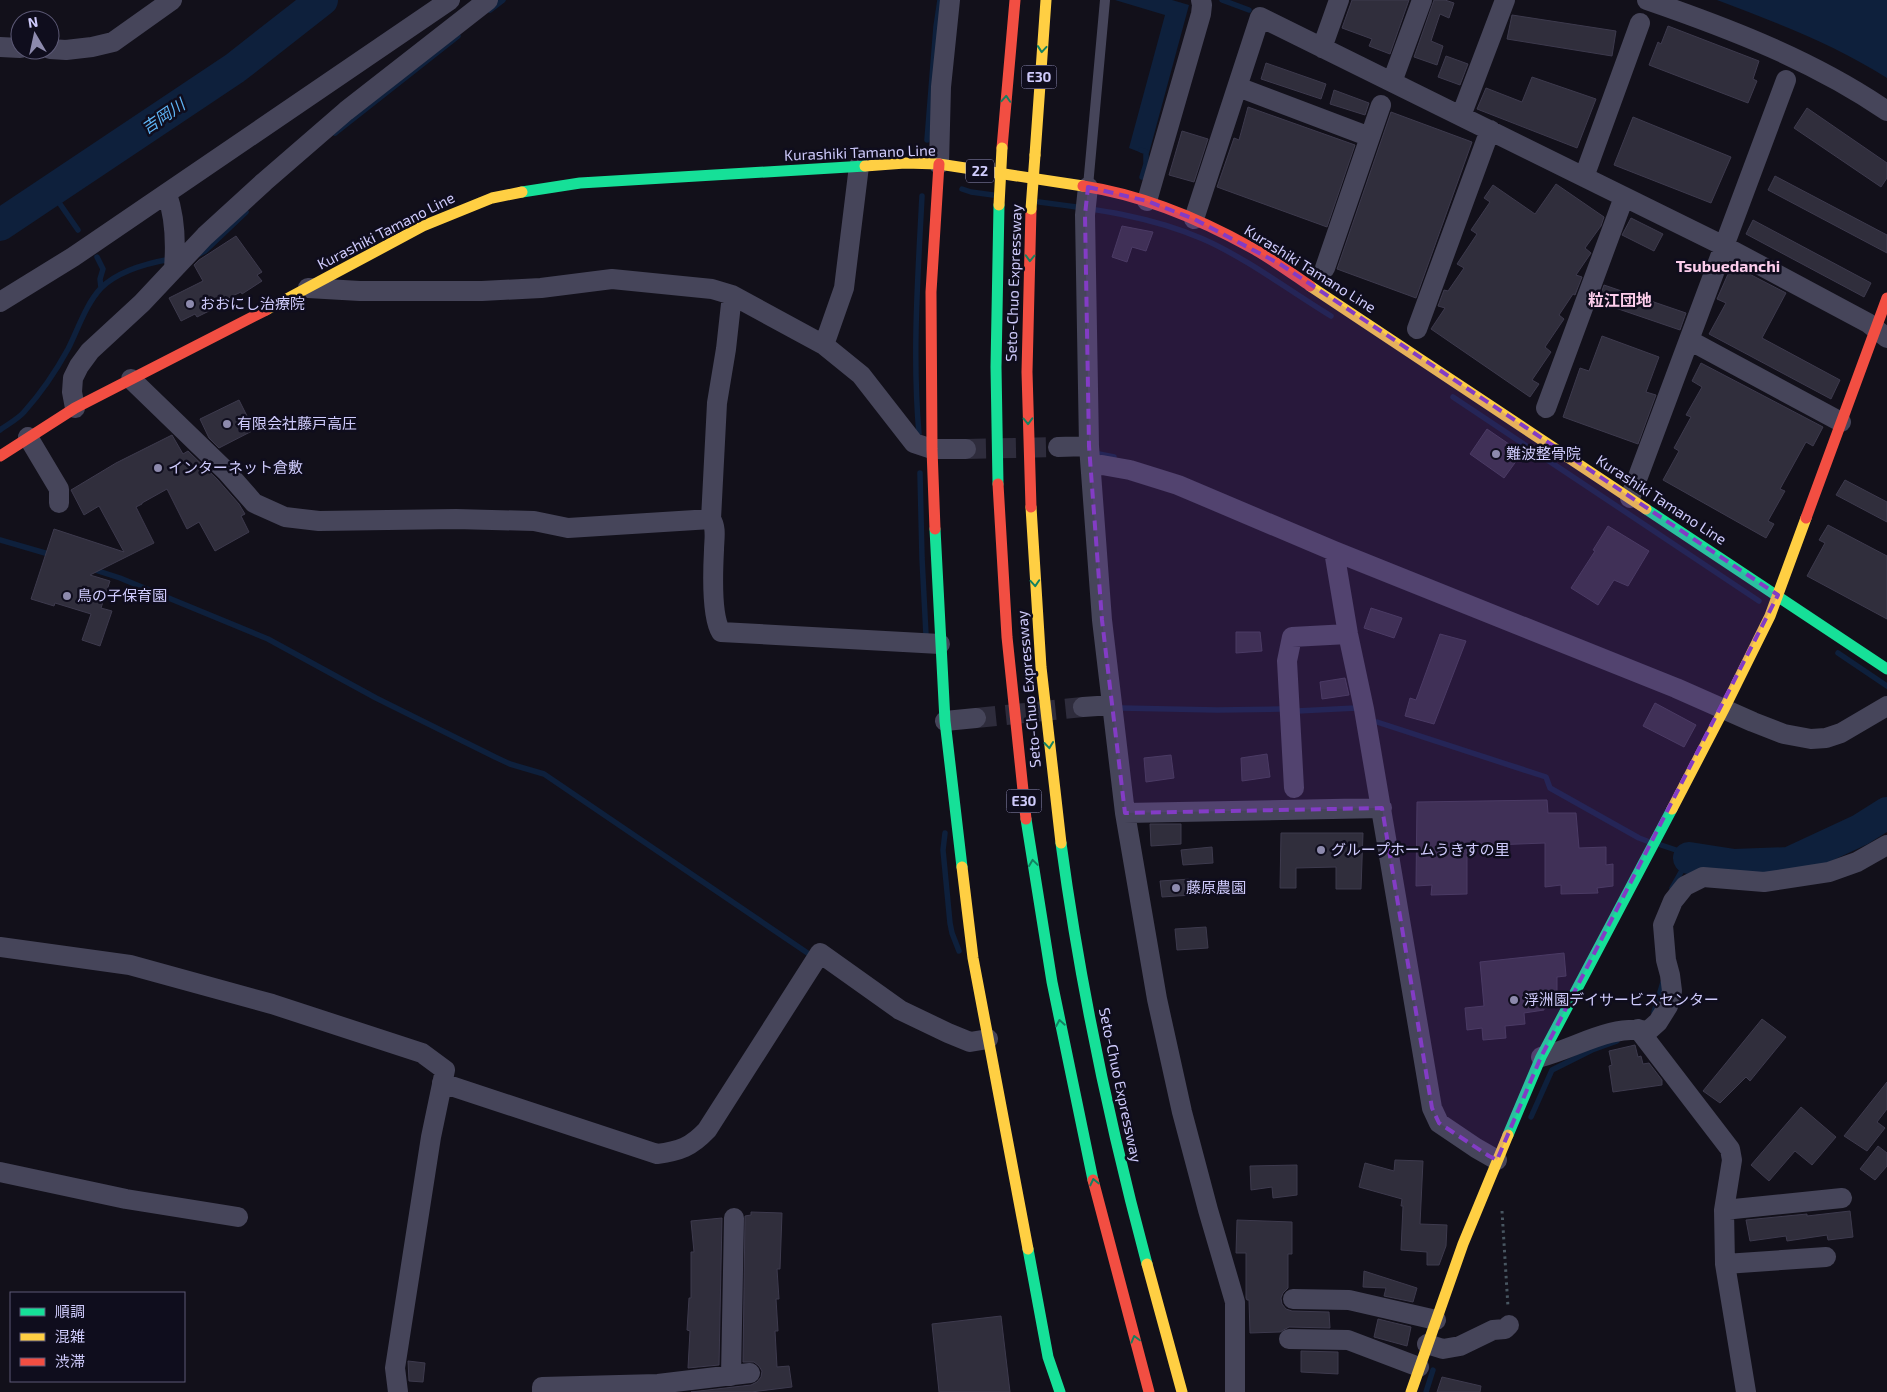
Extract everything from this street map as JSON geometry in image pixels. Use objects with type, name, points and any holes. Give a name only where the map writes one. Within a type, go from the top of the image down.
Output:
[{"type":"main road","name":"Seto-Chuo Expressway","points":[[1015,0],[998,204],[996,334],[997,464],[1010,670],[1023,792],[1043,933],[1071,1085],[1102,1220],[1148,1389]]},
{"type":"main road","name":"Seto-Chuo Expressway","points":[[1046,0],[1031,210],[1027,371],[1029,463],[1040,656],[1054,789],[1074,928],[1102,1079],[1132,1209],[1182,1392]]},
{"type":"main road","name":"Kurashiki Tamano Line","points":[[0,456],[75,408],[308,288],[423,226],[492,198],[580,183],[906,163],[939,164],[1086,200],[1147,201],[1232,236],[1280,264],[1887,669]]},
{"type":"main road","points":[[939,164],[931,292],[932,449],[945,721],[973,958],[979,1040],[1048,1357],[1060,1392]]},
{"type":"main road","points":[[1411,1392],[1419,1368],[1436,1347],[1436,1320],[1463,1244],[1541,1057],[1724,709],[1770,616],[1841,422],[1881,334],[1887,298]]},
{"type":"street","points":[[60,49],[92,47],[113,42],[172,0]]},
{"type":"street","points":[[0,302],[73,257],[167,194],[450,0]]},
{"type":"street","points":[[75,408],[72,392],[73,378],[79,366],[90,351],[142,303],[179,258],[346,111],[488,0]]},
{"type":"street","points":[[939,164],[941,87],[950,0]]},
{"type":"street","points":[[1147,201],[1201,14],[1201,0]]},
{"type":"street","points":[[1322,48],[1339,0]]},
{"type":"street","points":[[1392,82],[1422,0]]},
{"type":"street","points":[[1461,116],[1505,0]]},
{"type":"street","points":[[1647,0],[1780,51],[1854,88],[1887,111]]},
{"type":"street","points":[[1194,219],[1260,17],[1724,246],[1868,322],[1881,334]]},
{"type":"street","points":[[1584,177],[1640,23]]},
{"type":"street","points":[[1630,498],[1786,80]]},
{"type":"street","points":[[1238,87],[1370,137]]},
{"type":"street","points":[[1325,268],[1381,105]]},
{"type":"street","points":[[1417,329],[1490,130]]},
{"type":"street","points":[[824,345],[844,288],[860,166]]},
{"type":"street","points":[[167,194],[172,207],[179,258]]},
{"type":"street","points":[[1546,408],[1624,197]]},
{"type":"street","points":[[1086,200],[1089,446],[1102,620],[1124,813],[1157,998],[1182,1112],[1235,1302],[1235,1392]]},
{"type":"street","points":[[308,288],[360,291],[482,291],[541,288],[612,280],[712,289],[732,295],[824,345],[861,375],[914,442],[932,449],[966,449]]},
{"type":"street","points":[[732,295],[726,350],[717,403],[711,519],[715,524],[715,611],[716,625],[720,632],[940,644]]},
{"type":"street","points":[[1689,340],[1841,422]]},
{"type":"street","points":[[131,379],[226,471],[254,503],[285,516],[319,521],[456,519],[534,521],[568,528],[711,519]]},
{"type":"street","points":[[28,437],[58,489],[59,503]]},
{"type":"street","points":[[1058,447],[1089,446]]},
{"type":"street","points":[[1091,466],[1102,465],[1130,470],[1178,485],[1676,688],[1784,734],[1811,739],[1841,733],[1887,706]]},
{"type":"street","points":[[1334,550],[1348,634],[1382,808],[1432,1108],[1439,1123],[1497,1160]]},
{"type":"street","points":[[1294,788],[1287,661],[1292,636],[1348,634]]},
{"type":"street","points":[[1083,707],[1112,705]]},
{"type":"street","points":[[945,721],[976,718]]},
{"type":"street","points":[[1124,813],[1382,808]]},
{"type":"street","points":[[1541,1057],[1560,1052],[1596,1037],[1619,1031],[1638,1029],[1648,1031],[1658,1022],[1668,1006],[1672,991],[1666,960],[1663,925],[1673,901],[1685,886],[1703,876],[1764,882],[1829,872],[1857,862],[1887,845]]},
{"type":"street","points":[[0,947],[130,965],[272,1004],[422,1053],[445,1070],[431,1137],[395,1368],[398,1392]]},
{"type":"street","points":[[442,1083],[657,1154],[677,1152],[696,1142],[707,1130],[820,953],[900,1010],[948,1033],[979,1040]]},
{"type":"street","points":[[1638,1029],[1730,1149],[1732,1160],[1724,1210],[1725,1264],[1746,1392]]},
{"type":"street","points":[[0,1172],[126,1199],[238,1217]]},
{"type":"street","points":[[1724,1210],[1842,1198]]},
{"type":"street","points":[[542,1392],[542,1387],[615,1388],[658,1384],[702,1386],[740,1374],[734,1218]]},
{"type":"street","points":[[1725,1264],[1826,1257]]},
{"type":"street","points":[[1293,1299],[1349,1300],[1436,1320]]},
{"type":"street","points":[[1436,1347],[1460,1346],[1493,1330],[1505,1330],[1509,1325]]},
{"type":"street","points":[[1289,1339],[1348,1340],[1419,1368]]},
{"type":"lane","points":[[1086,200],[1105,0]]},
{"type":"path","points":[[1502,1206],[1509,1325]]},
{"type":"highlighted area","points":[[1088,187],[1147,201],[1194,219],[1280,264],[1778,595],[1541,1057],[1497,1160],[1439,1123],[1432,1108],[1382,808],[1125,813],[1102,620],[1089,446],[1085,215]]},
{"type":"water","points":[[1115,0],[1172,0],[1189,5],[1149,153],[1142,153],[1129,148],[1165,15]]},
{"type":"water","points":[[1717,0],[1887,0],[1887,78],[1825,44]]},
{"type":"building","points":[[1352,0],[1409,0],[1390,54],[1369,46],[1372,39],[1342,28]]},
{"type":"building","points":[[1434,0],[1445,0],[1454,3],[1449,18],[1440,14],[1431,41],[1443,46],[1437,65],[1414,57]]},
{"type":"building","points":[[1512,15],[1616,31],[1612,56],[1507,39]]},
{"type":"building","points":[[1668,26],[1759,61],[1753,79],[1757,81],[1748,103],[1649,65],[1658,42],[1661,44]]},
{"type":"building","points":[[1446,56],[1468,64],[1460,85],[1438,77]]},
{"type":"building","points":[[1266,63],[1326,84],[1321,99],[1261,79]]},
{"type":"building","points":[[1532,77],[1596,99],[1577,148],[1477,109],[1486,88],[1522,102]]},
{"type":"building","points":[[1334,90],[1369,103],[1365,115],[1330,104]]},
{"type":"building","points":[[1248,107],[1355,145],[1327,227],[1217,187],[1234,138],[1239,140]]},
{"type":"building","points":[[1807,108],[1887,163],[1887,178],[1881,187],[1794,128]]},
{"type":"building","points":[[1391,112],[1472,142],[1416,298],[1337,269]]},
{"type":"building","points":[[1633,117],[1731,157],[1711,203],[1614,165]]},
{"type":"building","points":[[1182,131],[1208,139],[1194,182],[1169,175]]},
{"type":"building","points":[[1775,176],[1887,235],[1887,253],[1768,190]]},
{"type":"building","points":[[1556,184],[1604,217],[1601,226],[1585,248],[1591,253],[1576,275],[1582,277],[1575,295],[1573,294],[1559,315],[1564,319],[1545,347],[1551,352],[1532,380],[1539,384],[1530,397],[1431,329],[1445,308],[1438,306],[1444,290],[1448,291],[1464,268],[1457,264],[1477,234],[1471,230],[1490,202],[1484,198],[1493,185],[1535,214]]},
{"type":"building","points":[[1631,218],[1663,234],[1654,251],[1622,235]]},
{"type":"building","points":[[1753,220],[1871,283],[1864,297],[1746,234]]},
{"type":"building","points":[[1122,226],[1153,232],[1146,251],[1132,247],[1127,262],[1112,257]]},
{"type":"building","points":[[236,236],[262,272],[257,275],[262,281],[242,294],[241,292],[209,307],[211,310],[197,317],[195,314],[181,321],[169,298],[203,281],[194,265]]},
{"type":"building","points":[[1732,265],[1786,293],[1762,338],[1840,380],[1831,399],[1709,334],[1726,303],[1717,299]]},
{"type":"building","points":[[1604,285],[1686,313],[1680,330],[1598,302]]},
{"type":"building","points":[[1602,336],[1659,357],[1646,392],[1656,395],[1638,444],[1563,417],[1580,368],[1589,371]]},
{"type":"building","points":[[1701,363],[1823,427],[1813,446],[1806,442],[1780,489],[1785,491],[1768,521],[1774,524],[1766,538],[1663,480],[1679,451],[1674,448],[1691,417],[1686,415],[1702,387],[1692,381]]},
{"type":"building","name":"有限会社藤戸高圧","points":[[239,400],[254,430],[219,448],[209,438],[200,419]]},
{"type":"building","name":"難波整骨院","points":[[1487,429],[1522,453],[1504,478],[1470,454]]},
{"type":"building","points":[[172,435],[183,454],[188,451],[239,504],[245,514],[241,516],[249,532],[215,551],[199,522],[187,529],[167,489],[142,503],[136,507],[154,543],[90,575],[110,581],[101,608],[112,611],[100,646],[82,640],[91,614],[55,603],[54,606],[31,599],[54,529],[124,552],[99,506],[84,515],[71,490],[116,463]]},
{"type":"building","points":[[1845,480],[1887,502],[1887,522],[1836,495]]},
{"type":"building","points":[[1828,525],[1887,556],[1887,619],[1807,576],[1825,543],[1819,540]]},
{"type":"building","points":[[1608,526],[1649,551],[1628,586],[1614,580],[1598,605],[1571,588],[1595,551],[1593,550]]},
{"type":"building","points":[[1371,608],[1402,618],[1394,638],[1364,628]]},
{"type":"building","points":[[1236,632],[1260,632],[1262,651],[1236,653]]},
{"type":"building","points":[[1440,634],[1466,641],[1434,724],[1405,716],[1410,698],[1416,700]]},
{"type":"building","points":[[1345,678],[1349,695],[1322,699],[1320,682]]},
{"type":"building","points":[[1655,703],[1696,725],[1684,747],[1643,726]]},
{"type":"building","points":[[1267,754],[1270,777],[1242,781],[1241,758]]},
{"type":"building","points":[[1171,755],[1174,778],[1146,782],[1144,758]]},
{"type":"building","points":[[1547,800],[1548,813],[1576,813],[1579,848],[1606,847],[1606,865],[1613,864],[1613,886],[1597,888],[1598,893],[1561,894],[1561,885],[1545,887],[1545,843],[1467,846],[1467,894],[1431,895],[1432,885],[1416,886],[1417,802]]},
{"type":"building","points":[[1150,824],[1181,824],[1181,844],[1151,846]]},
{"type":"building","name":"グループホームうきすの里","points":[[1281,833],[1363,833],[1361,889],[1336,889],[1336,867],[1296,868],[1296,888],[1280,888]]},
{"type":"building","points":[[1212,847],[1213,863],[1183,865],[1181,850]]},
{"type":"building","name":"藤原農園","points":[[1191,879],[1192,895],[1162,897],[1160,881]]},
{"type":"building","points":[[1206,927],[1208,948],[1177,950],[1175,929]]},
{"type":"building","name":"浮洲園デイサービスセンター","points":[[1564,953],[1566,976],[1557,977],[1557,992],[1543,994],[1544,1010],[1524,1013],[1525,1024],[1505,1026],[1506,1038],[1483,1040],[1482,1028],[1467,1030],[1465,1008],[1484,1006],[1480,962]]},
{"type":"building","points":[[1762,1019],[1786,1037],[1750,1081],[1746,1077],[1720,1103],[1703,1091]]},
{"type":"building","points":[[1635,1045],[1638,1057],[1641,1056],[1643,1064],[1649,1063],[1662,1080],[1662,1085],[1613,1092],[1609,1066],[1612,1065],[1609,1051]]},
{"type":"building","points":[[1887,1082],[1887,1109],[1877,1122],[1885,1128],[1867,1151],[1844,1136]]},
{"type":"building","points":[[1801,1107],[1836,1137],[1812,1165],[1795,1151],[1769,1181],[1751,1165]]},
{"type":"building","points":[[1878,1146],[1887,1153],[1887,1166],[1875,1180],[1860,1169]]},
{"type":"building","points":[[1395,1160],[1423,1161],[1420,1224],[1447,1225],[1446,1246],[1439,1265],[1427,1265],[1427,1252],[1401,1250],[1402,1199],[1359,1187],[1365,1163],[1394,1171]]},
{"type":"building","points":[[1297,1165],[1297,1195],[1273,1198],[1272,1187],[1251,1190],[1250,1166]]},
{"type":"building","points":[[1850,1211],[1853,1237],[1828,1240],[1827,1235],[1787,1241],[1786,1236],[1750,1241],[1746,1220]]},
{"type":"building","points":[[751,1212],[782,1213],[780,1269],[777,1269],[779,1299],[776,1299],[778,1331],[775,1331],[777,1367],[789,1366],[792,1387],[751,1392],[691,1392],[751,1385],[761,1377],[762,1371],[759,1366],[754,1362],[743,1362],[745,1216],[751,1215]]},
{"type":"building","points":[[722,1218],[719,1365],[688,1368],[690,1331],[687,1330],[689,1298],[691,1298],[691,1252],[694,1252],[691,1221]]},
{"type":"building","points":[[1237,1220],[1292,1222],[1292,1254],[1288,1254],[1288,1288],[1281,1298],[1282,1304],[1286,1309],[1292,1311],[1329,1312],[1330,1328],[1289,1327],[1280,1332],[1250,1333],[1249,1300],[1246,1298],[1246,1253],[1236,1253]]},
{"type":"building","points":[[1364,1271],[1417,1288],[1413,1302],[1384,1296],[1386,1288],[1363,1287]]},
{"type":"building","points":[[1001,1316],[1010,1392],[939,1392],[932,1324]]},
{"type":"building","points":[[1378,1319],[1411,1327],[1407,1346],[1374,1337]]},
{"type":"building","points":[[1301,1351],[1338,1352],[1338,1374],[1301,1372]]},
{"type":"building","points":[[408,1361],[425,1363],[423,1382],[409,1381]]},
{"type":"building","points":[[1442,1377],[1481,1386],[1480,1392],[1437,1392]]},
{"type":"waterway","name":"吉岡川","points":[[0,225],[235,68],[322,0]]},
{"type":"waterway","points":[[490,10],[503,0]]},
{"type":"waterway","points":[[927,140],[940,0]]},
{"type":"waterway","points":[[1222,0],[1249,10]]},
{"type":"waterway","points":[[335,133],[458,36]]},
{"type":"waterway","points":[[1141,150],[1146,152],[1146,164],[1142,177]]},
{"type":"waterway","points":[[962,189],[993,195]]},
{"type":"waterway","points":[[51,191],[78,230]]},
{"type":"waterway","points":[[919,434],[916,345],[922,196]]},
{"type":"waterway","points":[[1039,202],[1122,214],[1183,231],[1235,256],[1331,316]]},
{"type":"waterway","points":[[199,254],[205,251],[246,212]]},
{"type":"waterway","points":[[97,257],[103,269],[100,279],[101,288]]},
{"type":"waterway","points":[[0,430],[22,415],[48,382],[68,349],[87,309],[101,288],[125,272],[143,265],[171,259]]},
{"type":"waterway","points":[[1453,397],[1759,601]]},
{"type":"waterway","points":[[1099,454],[1114,457]]},
{"type":"waterway","points":[[920,473],[926,635]]},
{"type":"waterway","points":[[0,540],[52,555]]},
{"type":"waterway","points":[[92,569],[120,578],[268,639],[376,698],[495,757],[510,764],[544,774],[809,954]]},
{"type":"waterway","points":[[1838,653],[1887,686]]},
{"type":"waterway","points":[[1121,708],[1280,709]]},
{"type":"waterway","points":[[1297,711],[1356,708],[1358,711]]},
{"type":"waterway","points":[[1377,722],[1546,777],[1550,788],[1647,841]]},
{"type":"waterway","points":[[1689,858],[1734,865],[1789,863],[1860,830],[1887,813]]},
{"type":"waterway","points":[[945,833],[943,850],[950,923],[959,951]]},
{"type":"waterway","points":[[1661,845],[1679,851],[1689,858],[1672,888]]},
{"type":"waterway","points":[[1654,1012],[1663,982]]},
{"type":"waterway","points":[[1531,1117],[1552,1070],[1592,1050],[1617,1041]]},
{"type":"waterway","points":[[1426,1392],[1433,1370]]},
{"type":"tunnel","points":[[966,449],[1058,447]]},
{"type":"tunnel","points":[[976,718],[1083,707]]},
{"type":"traffic: fast","points":[[522,192],[580,183],[865,166]]},
{"type":"traffic: fast","points":[[998,484],[996,367],[999,205]]},
{"type":"traffic: fast","points":[[1646,509],[1887,669]]},
{"type":"traffic: fast","points":[[935,529],[945,721],[962,867]]},
{"type":"traffic: fast","points":[[1508,1135],[1541,1057],[1672,809]]},
{"type":"traffic: fast","points":[[1026,819],[1052,982],[1093,1180]]},
{"type":"traffic: fast","points":[[1061,843],[1077,949],[1097,1055],[1147,1264]]},
{"type":"traffic: fast","points":[[1028,1249],[1048,1357],[1060,1392]]},
{"type":"traffic: slow","points":[[1035,155],[1046,0]]},
{"type":"traffic: slow","points":[[999,205],[1002,148]]},
{"type":"traffic: slow","points":[[1031,209],[1035,155]]},
{"type":"traffic: slow","points":[[865,166],[905,163],[939,164],[1083,186]]},
{"type":"traffic: slow","points":[[266,310],[423,226],[492,198],[522,192]]},
{"type":"traffic: slow","points":[[1310,286],[1646,509]]},
{"type":"traffic: slow","points":[[1031,507],[1041,667],[1061,843]]},
{"type":"traffic: slow","points":[[1672,809],[1770,616],[1806,518]]},
{"type":"traffic: slow","points":[[962,867],[973,958],[1028,1249]]},
{"type":"traffic: slow","points":[[1411,1392],[1463,1244],[1508,1135]]},
{"type":"traffic: slow","points":[[1147,1264],[1182,1392]]},
{"type":"traffic: jam","points":[[1002,148],[1015,0]]},
{"type":"traffic: jam","points":[[935,529],[932,449],[931,292],[939,164]]},
{"type":"traffic: jam","points":[[1083,186],[1127,195],[1212,227],[1259,252],[1310,286]]},
{"type":"traffic: jam","points":[[1031,209],[1027,372],[1031,507]]},
{"type":"traffic: jam","points":[[1806,518],[1887,298]]},
{"type":"traffic: jam","points":[[0,456],[75,408],[266,310]]},
{"type":"traffic: jam","points":[[998,484],[1007,637],[1026,819]]},
{"type":"traffic: jam","points":[[1093,1180],[1149,1392]]},
{"type":"place","name":"おおにし治療院","points":[[190,304]]},
{"type":"place","name":"有限会社藤戸高圧","points":[[227,424]]},
{"type":"place","name":"難波整骨院","points":[[1496,454]]},
{"type":"place","name":"インターネット倉敷","points":[[158,468]]},
{"type":"place","name":"鳥の子保育園","points":[[67,596]]},
{"type":"place","name":"グループホームうきすの里","points":[[1321,850]]},
{"type":"place","name":"藤原農園","points":[[1176,888]]},
{"type":"place","name":"浮洲園デイサービスセンター","points":[[1514,1000]]},
{"type":"district","name":"Tsubuedanchi","points":[[1728,266]]},
{"type":"district","name":"粒江団地","points":[[1620,300]]}]
